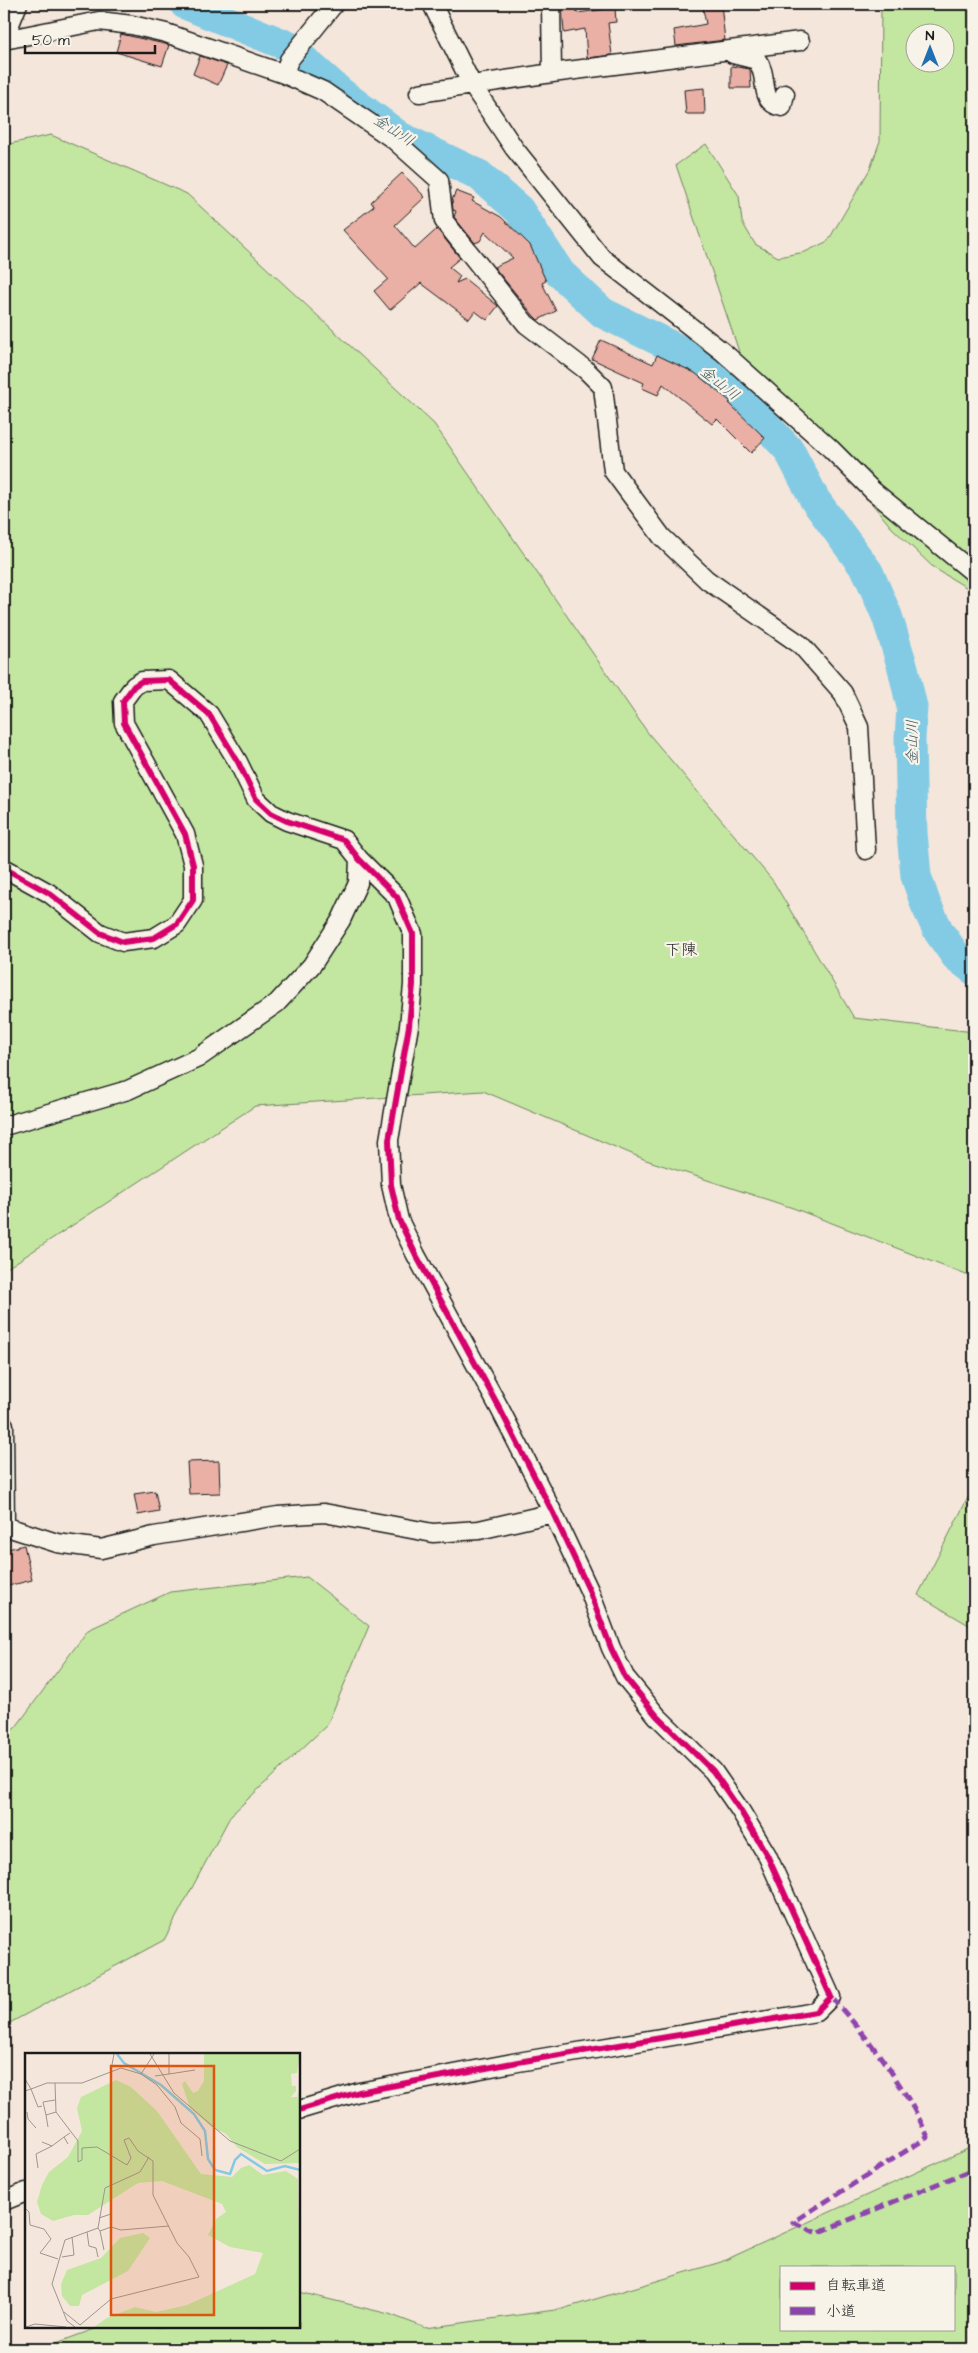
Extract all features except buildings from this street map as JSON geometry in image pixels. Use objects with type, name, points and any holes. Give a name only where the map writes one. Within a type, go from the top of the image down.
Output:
[{"type":"street","points":[[4,40],[18,4]]},
{"type":"street","points":[[432,4],[472,85],[514,148],[602,258],[723,352],[831,449],[874,492],[974,574]]},
{"type":"street","points":[[551,4],[552,73]]},
{"type":"street","points":[[284,74],[289,60],[330,9]]},
{"type":"street","points":[[4,40],[99,21],[132,25],[166,33],[284,74],[323,91],[393,139],[439,180],[444,221],[526,324],[586,370],[603,387],[613,471],[662,537],[707,580],[801,645],[842,693],[859,727],[866,850]]},
{"type":"street","points":[[419,93],[552,73],[800,41]]},
{"type":"street","points":[[722,51],[757,60],[763,68],[766,98],[772,105],[782,107],[784,94]]},
{"type":"street","points":[[4,868],[49,893],[100,933],[123,942],[154,938],[177,924],[193,900],[193,866],[185,834],[124,723],[123,701],[134,686],[142,681],[169,680],[209,714],[238,762],[256,800],[271,813],[287,821],[344,840],[359,859],[397,897],[413,934],[413,985],[409,1026],[389,1140],[392,1185],[399,1220],[553,1513],[589,1590],[611,1648],[625,1677],[657,1716],[713,1771],[740,1810],[766,1855],[831,1997],[816,2012],[518,2062],[359,2092],[300,2110]]},
{"type":"street","points":[[4,1126],[128,1090],[198,1058],[277,1003],[312,965],[341,920],[358,883],[359,859]]},
{"type":"street","points":[[4,1425],[4,1525],[56,1543],[101,1549],[154,1536],[278,1516],[324,1513],[433,1533],[479,1530],[553,1513]]},
{"type":"street","points":[[4,2200],[25,2192]]},
{"type":"green space","points":[[881,4],[974,4],[974,592],[934,568],[891,527],[855,483],[753,393],[676,165],[706,144],[739,196],[742,222],[755,244],[778,257],[805,252],[828,241],[870,169],[880,141]]},
{"type":"green space","points":[[51,135],[187,194],[434,424],[648,733],[773,881],[854,1018],[974,1032],[974,1278],[793,1208],[646,1160],[483,1091],[255,1106],[4,1270],[4,145]]},
{"type":"green space","points":[[974,1486],[974,1628],[918,1595]]},
{"type":"green space","points":[[307,1577],[369,1626],[327,1725],[231,1815],[164,1940],[4,2026],[4,1737],[16,1727],[88,1630],[170,1592]]},
{"type":"green space","points":[[974,2146],[974,2349],[40,2349],[97,2328],[300,2328],[300,2292],[389,2314],[426,2328],[562,2309],[721,2262]]},
{"type":"waterway","name":"金山川","points":[[185,4],[288,46],[341,93],[400,137],[479,175],[519,210],[560,273],[603,313],[681,351],[746,404],[789,450],[815,500],[868,572],[887,616],[903,668],[912,707],[910,739],[912,833],[916,876],[926,905],[939,932],[956,956],[974,970]]},
{"type":"marked path","points":[[831,1997],[860,2030],[885,2063],[908,2099],[928,2137],[793,2222],[817,2233],[974,2169]]},
{"type":"cycle path","points":[[4,868],[49,893],[100,933],[123,942],[154,938],[177,924],[193,900],[193,865],[185,834],[124,723],[123,701],[134,686],[142,681],[169,680],[209,714],[238,762],[256,799],[271,813],[287,821],[344,840],[359,859],[397,897],[413,934],[413,985],[409,1026],[389,1140],[391,1185],[399,1220],[553,1513],[589,1590],[611,1648],[625,1677],[657,1716],[713,1771],[740,1810],[767,1855],[831,1997],[816,2012],[518,2062],[359,2092],[300,2110]]},
{"type":"district","name":"下陳","points":[[681,949]]}]
